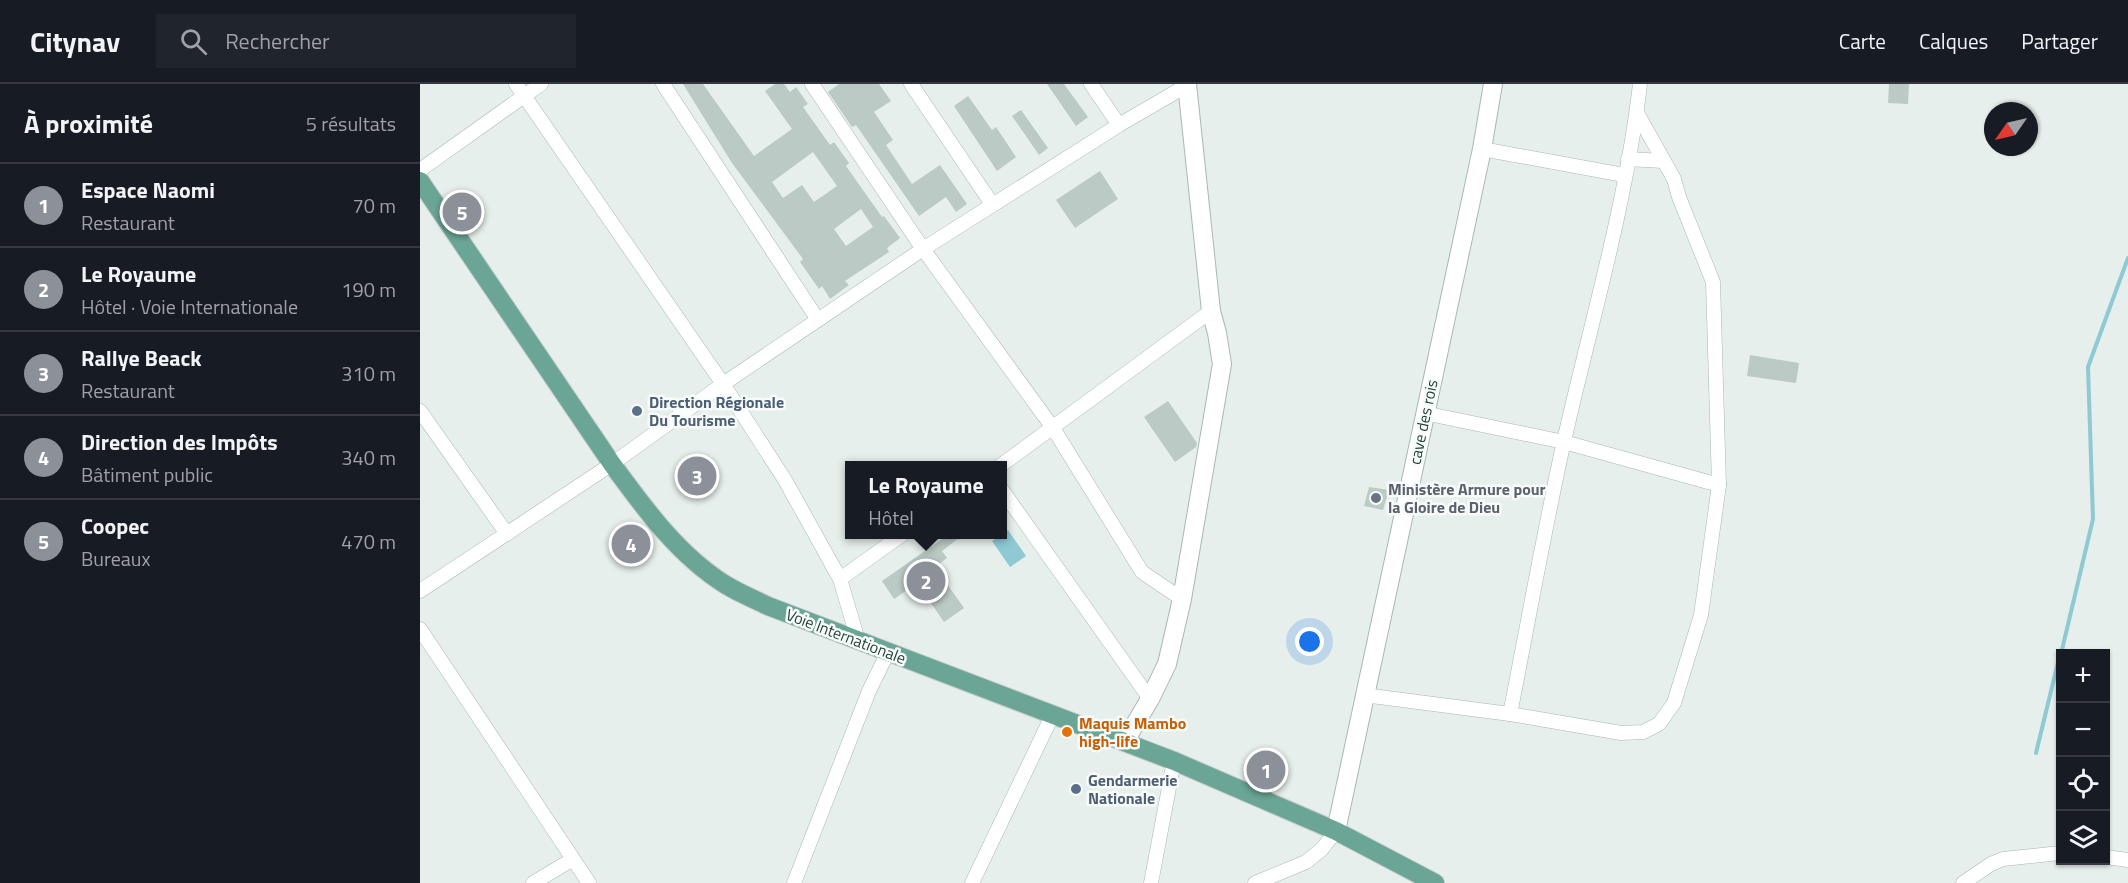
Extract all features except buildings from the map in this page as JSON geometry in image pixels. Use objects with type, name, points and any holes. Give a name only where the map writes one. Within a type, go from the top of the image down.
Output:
[{"type":"main road","name":"Voie Internationale","points":[[420,181],[642,506],[693,561],[727,586],[768,606],[1174,761],[1336,831],[1434,883]]},
{"type":"street","points":[[420,170],[520,90],[541,84]]},
{"type":"street","points":[[663,84],[818,320]]},
{"type":"street","points":[[812,84],[923,249],[1053,428],[1142,572],[1182,599]]},
{"type":"street","points":[[911,84],[992,204]]},
{"type":"street","points":[[1091,84],[1119,125]]},
{"type":"street","name":"cave des rois","points":[[1336,831],[1482,149],[1493,84]]},
{"type":"street","points":[[1510,714],[1564,442],[1613,238],[1640,84]]},
{"type":"street","points":[[420,591],[612,464],[723,384],[923,249],[1119,125],[1187,85],[1211,311],[1222,364],[1182,599],[1167,664],[1150,699],[1125,741]]},
{"type":"street","points":[[520,90],[723,384],[784,480],[840,579],[858,640]]},
{"type":"street","points":[[1364,695],[1510,714],[1621,733],[1643,732],[1659,724],[1674,703],[1701,615],[1719,484],[1713,282],[1679,197],[1674,178],[1636,113]]},
{"type":"street","points":[[1482,149],[1624,175]]},
{"type":"street","points":[[1628,159],[1663,161]]},
{"type":"street","points":[[1006,461],[1211,311]]},
{"type":"street","points":[[420,411],[507,534]]},
{"type":"street","points":[[1425,413],[1564,442],[1719,484]]},
{"type":"street","points":[[1007,497],[1150,699]]},
{"type":"street","points":[[840,579],[896,539]]},
{"type":"street","points":[[420,629],[590,883]]},
{"type":"street","points":[[794,883],[869,691],[888,652]]},
{"type":"street","points":[[972,883],[1053,714]]},
{"type":"street","points":[[1150,883],[1174,761]]},
{"type":"street","points":[[1254,883],[1306,862],[1322,849],[1336,831]]},
{"type":"street","points":[[1963,883],[1991,864],[2003,859],[2056,854]]},
{"type":"street","points":[[2110,858],[2128,860]]},
{"type":"street","points":[[533,883],[573,859]]},
{"type":"water","points":[[1007,531],[1026,556],[1010,567],[992,541],[1007,539]]},
{"type":"waterway","points":[[2062,649],[2093,519],[2088,367],[2128,258]]},
{"type":"waterway","points":[[2036,753],[2056,670]]},
{"type":"place","name":"Coopec","points":[[462,212]]},
{"type":"place","name":"Direction Régionale Du Tourisme","points":[[637,411]]},
{"type":"place","name":"Rallye Beack","points":[[697,476]]},
{"type":"place","name":"Ministère Armure pour la Gloire de Dieu","points":[[1376,498]]},
{"type":"place","name":"Direction des Impôts","points":[[631,544]]},
{"type":"place","name":"Le Royaume","points":[[926,581]]},
{"type":"place","name":"Maquis Mambo high-life","points":[[1067,732]]},
{"type":"place","name":"Espace Naomi","points":[[1266,770]]},
{"type":"place","name":"Gendarmerie Nationale","points":[[1076,789]]}]
